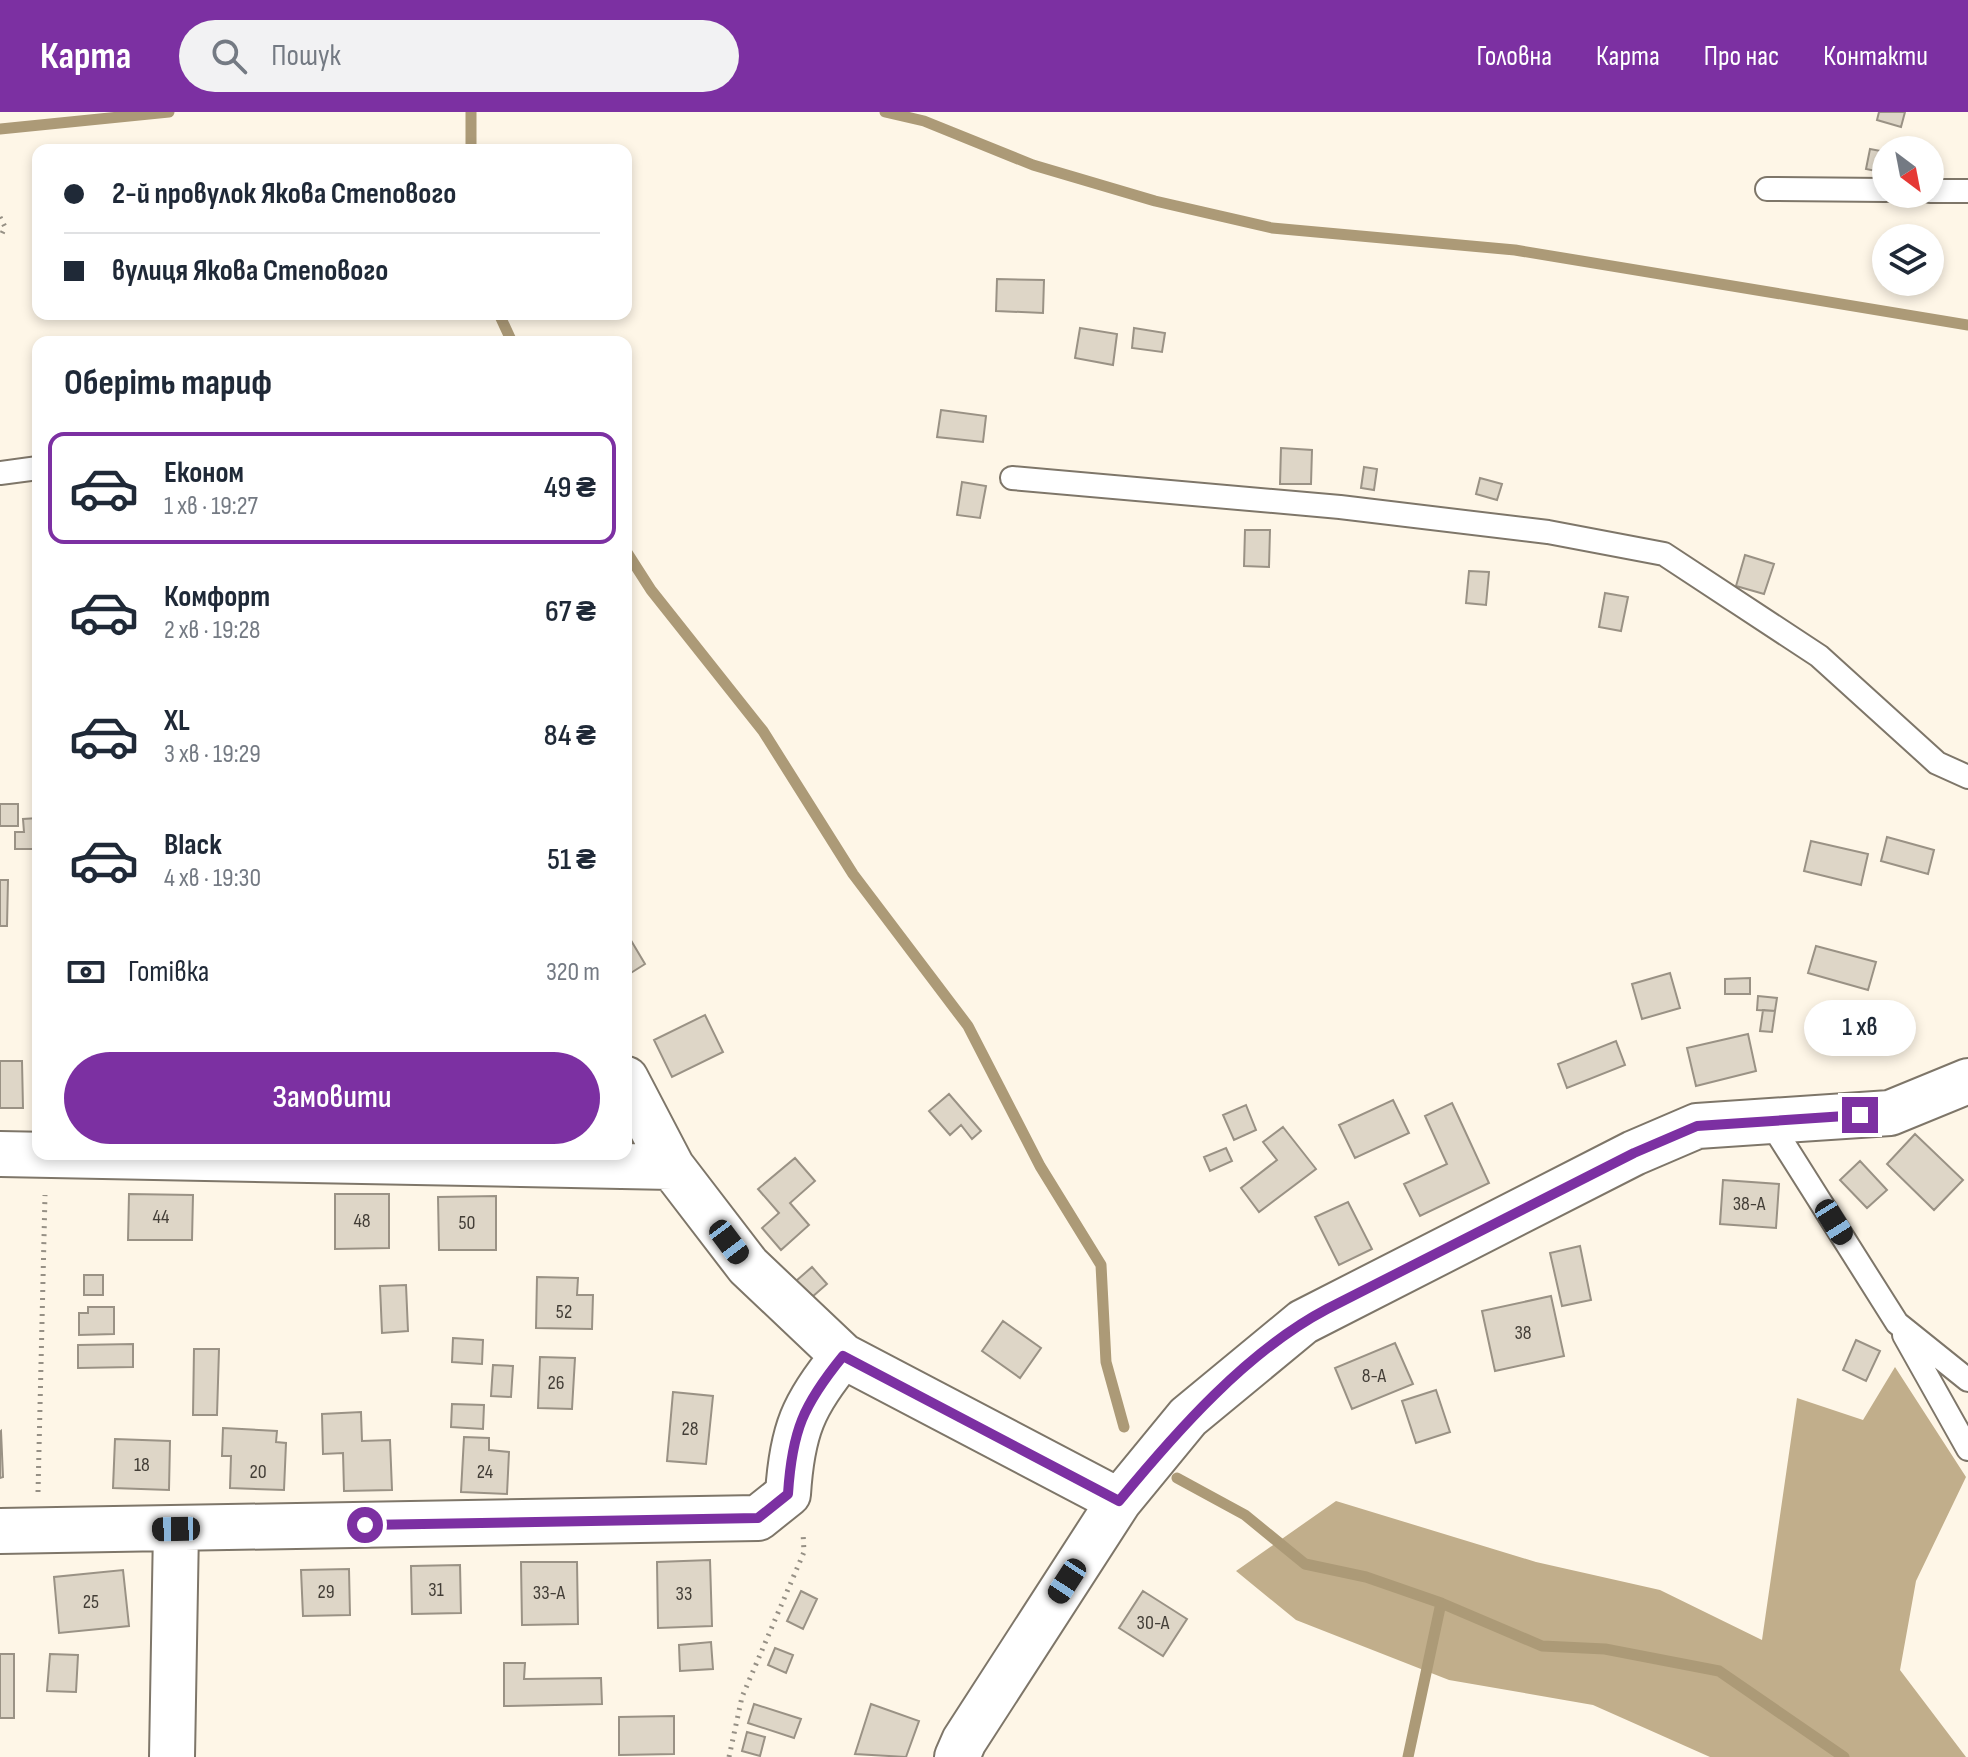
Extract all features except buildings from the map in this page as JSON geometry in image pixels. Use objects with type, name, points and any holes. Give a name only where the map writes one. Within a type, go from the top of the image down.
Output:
[{"type":"street","points":[[957,1757],[964,1741],[1119,1501],[1188,1417],[1303,1322],[1634,1153],[1697,1126],[1890,1113],[1968,1081]]},
{"type":"street","points":[[632,1090],[672,1167],[748,1266],[843,1356],[1119,1501]]},
{"type":"street","points":[[0,1154],[32,1155]]},
{"type":"street","points":[[274,1160],[672,1167]]},
{"type":"street","points":[[18,1530],[758,1518],[788,1494],[791,1448],[812,1394],[843,1356]]},
{"type":"street","points":[[172,1757],[176,1529]]},
{"type":"lane","points":[[1767,189],[1872,190]]},
{"type":"lane","points":[[1944,191],[1968,191]]},
{"type":"lane","points":[[0,473],[32,469]]},
{"type":"lane","points":[[1012,478],[1399,514],[1548,532],[1664,554],[1819,656],[1937,763],[1968,777]]},
{"type":"lane","points":[[1770,1122],[1897,1323],[1968,1449]]},
{"type":"lane","points":[[1897,1323],[1968,1380]]},
{"type":"path","points":[[0,217],[5,227],[0,238]]},
{"type":"path","points":[[18,1530],[46,1160]]},
{"type":"path","points":[[729,1757],[742,1697],[804,1552],[803,1531],[788,1494]]},
{"type":"shaded area","points":[[1895,1367],[1966,1477],[1916,1581],[1900,1670],[1966,1757],[1710,1757],[1593,1705],[1449,1680],[1296,1620],[1236,1571],[1336,1501],[1536,1562],[1660,1590],[1762,1640],[1797,1398],[1863,1420]]},
{"type":"waterway","points":[[0,129],[169,112]]},
{"type":"waterway","points":[[471,112],[471,144]]},
{"type":"waterway","points":[[885,112],[924,121],[1033,165],[1155,201],[1272,228],[1515,250],[1968,325]]},
{"type":"waterway","points":[[502,320],[509,336]]},
{"type":"waterway","points":[[632,560],[651,590],[763,731],[853,874],[968,1026],[1040,1166],[1101,1265],[1106,1362],[1124,1427]]},
{"type":"waterway","points":[[1177,1478],[1245,1515],[1305,1564],[1366,1577],[1441,1603],[1542,1646],[1605,1649],[1719,1671],[1844,1757]]},
{"type":"waterway","points":[[1408,1757],[1441,1603]]},
{"type":"route","points":[[365,1525],[758,1518],[788,1494],[791,1448],[812,1394],[843,1356],[1119,1501],[1188,1417],[1303,1322],[1327,1309],[1634,1153],[1697,1126],[1860,1115]]}]
